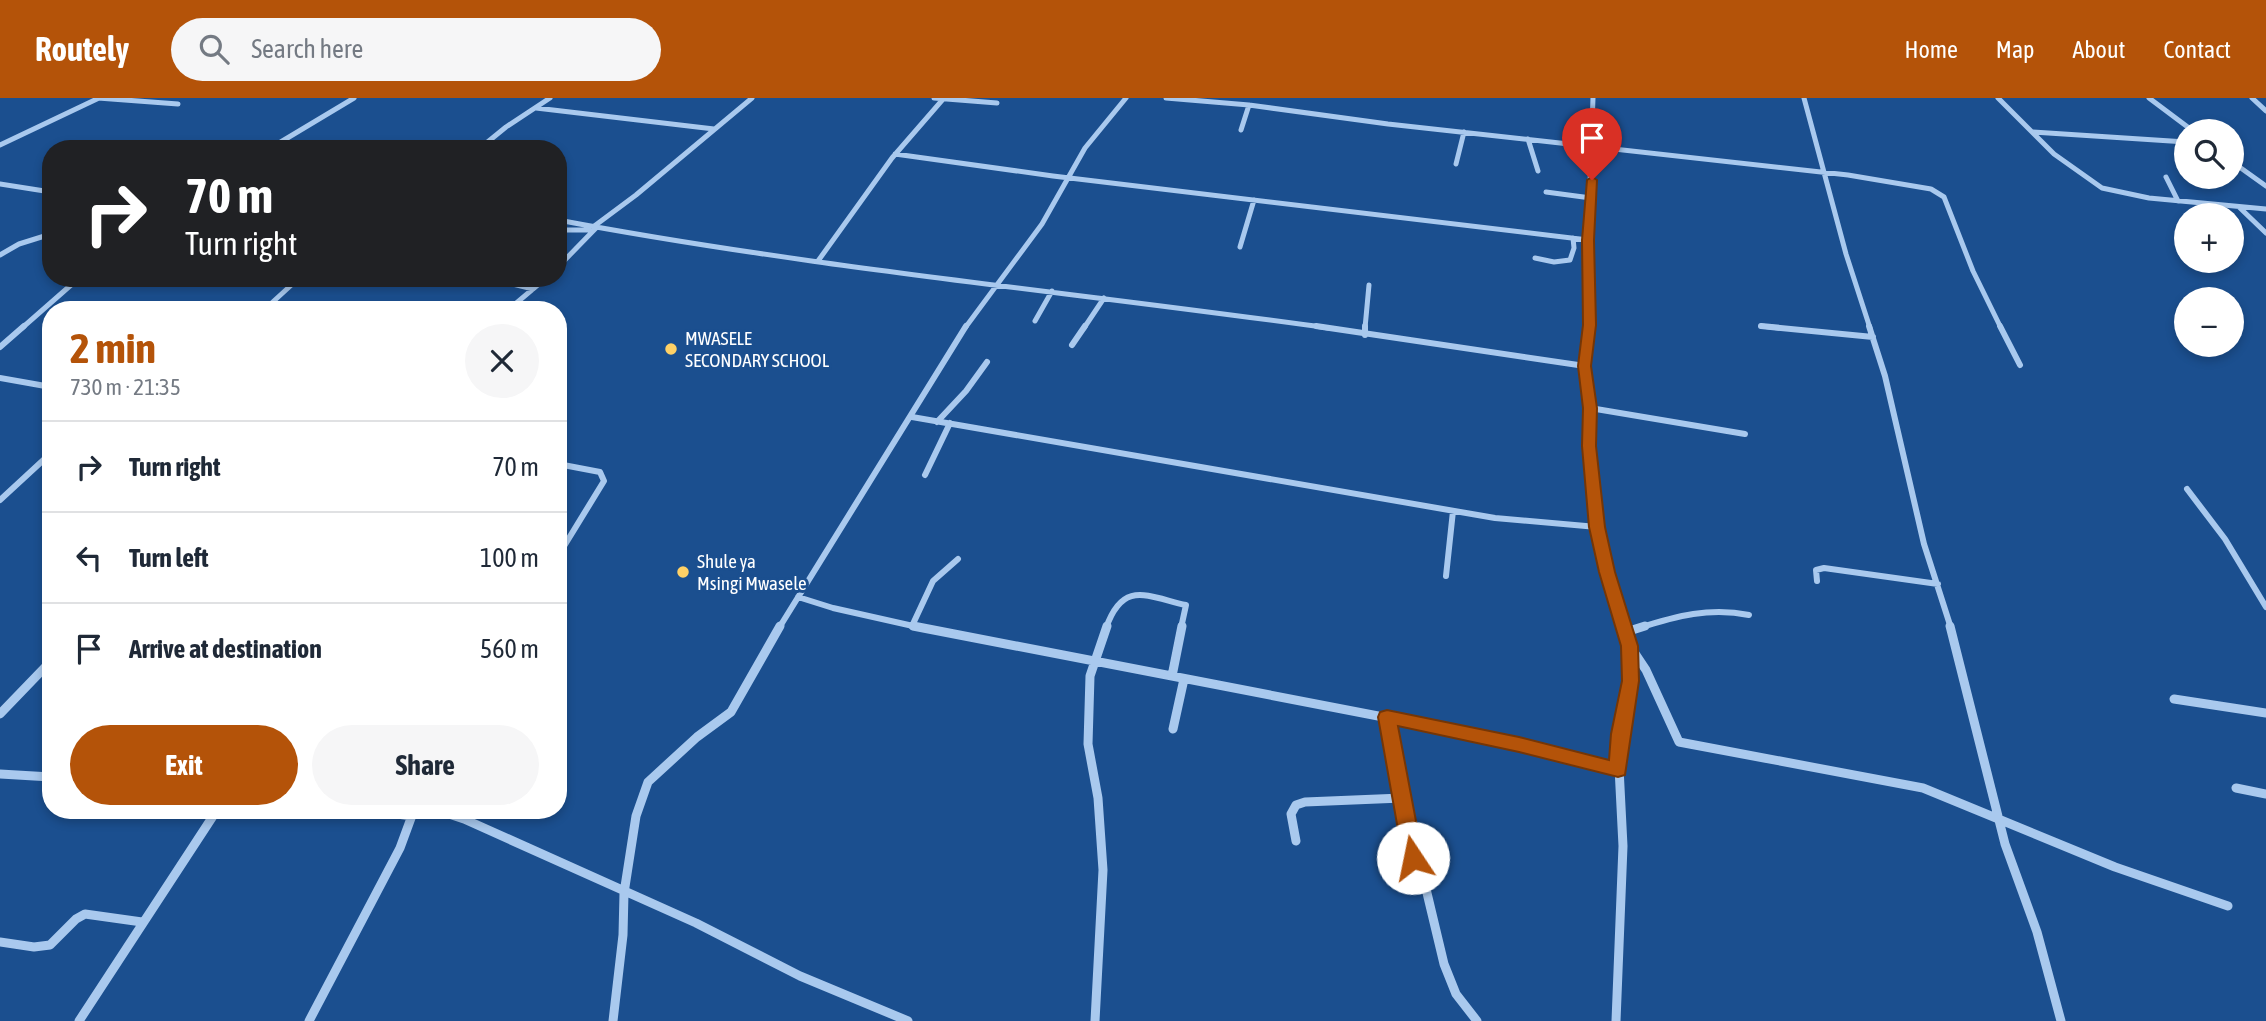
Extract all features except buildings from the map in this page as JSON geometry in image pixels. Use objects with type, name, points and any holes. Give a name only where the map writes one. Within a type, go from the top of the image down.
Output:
[{"type":"street","points":[[0,145],[99,98],[178,104]]},
{"type":"street","points":[[284,140],[354,98]]},
{"type":"street","points":[[492,140],[550,98]]},
{"type":"street","points":[[567,257],[594,228],[752,98]]},
{"type":"street","points":[[934,98],[997,103]]},
{"type":"street","points":[[612,1021],[624,935],[624,893],[636,816],[648,782],[697,737],[731,712],[798,597],[912,417],[960,334],[993,286],[1042,224],[1085,148],[1126,98]]},
{"type":"street","points":[[1166,98],[1249,105],[1824,173],[1940,192],[1973,271],[2020,365]]},
{"type":"street","points":[[1593,98],[1588,240],[1590,325],[1585,366],[1590,408],[1589,446],[1597,527],[1630,646],[1631,681],[1620,734],[1618,770],[1623,846],[1616,1021]]},
{"type":"street","points":[[1804,98],[1846,254],[1873,337],[1924,544],[1938,584],[2005,844],[2037,932],[2061,1021]]},
{"type":"street","points":[[1998,98],[2067,165],[2102,187],[2129,195],[2198,203]]},
{"type":"street","points":[[2149,98],[2177,119]]},
{"type":"street","points":[[2252,98],[2266,111]]},
{"type":"street","points":[[818,261],[895,154],[943,99]]},
{"type":"street","points":[[1241,130],[1249,105]]},
{"type":"street","points":[[536,108],[714,129]]},
{"type":"street","points":[[1456,164],[1464,132]]},
{"type":"street","points":[[2034,132],[2174,141]]},
{"type":"street","points":[[1528,139],[1538,171]]},
{"type":"street","points":[[895,154],[1068,178],[1588,240]]},
{"type":"street","points":[[2244,171],[2266,186]]},
{"type":"street","points":[[2166,177],[2178,201]]},
{"type":"street","points":[[0,184],[42,191]]},
{"type":"street","points":[[1546,192],[1591,198]]},
{"type":"street","points":[[1240,247],[1254,200]]},
{"type":"street","points":[[2244,207],[2266,209]]},
{"type":"street","points":[[2244,212],[2266,233]]},
{"type":"street","points":[[567,222],[993,286],[1104,298],[1585,366]]},
{"type":"street","points":[[567,230],[594,228]]},
{"type":"street","points":[[1,254],[42,238]]},
{"type":"street","points":[[1535,258],[1554,262],[1570,260],[1574,248],[1573,238]]},
{"type":"street","points":[[1365,335],[1364,316],[1369,285]]},
{"type":"street","points":[[53,301],[69,287]]},
{"type":"street","points":[[274,301],[289,287]]},
{"type":"street","points":[[524,287],[533,289]]},
{"type":"street","points":[[519,301],[535,287]]},
{"type":"street","points":[[1035,321],[1052,292]]},
{"type":"street","points":[[1072,345],[1104,298]]},
{"type":"street","points":[[0,347],[42,310]]},
{"type":"street","points":[[1761,326],[1873,337]]},
{"type":"street","points":[[937,422],[987,362]]},
{"type":"street","points":[[0,378],[42,385]]},
{"type":"street","points":[[1590,408],[1745,434]]},
{"type":"street","points":[[912,417],[1494,518],[1597,527]]},
{"type":"street","points":[[925,475],[950,423]]},
{"type":"street","points":[[0,500],[42,461]]},
{"type":"street","points":[[567,466],[600,472],[604,481],[567,541]]},
{"type":"street","points":[[2187,489],[2225,539],[2266,607]]},
{"type":"street","points":[[1447,576],[1453,511]]},
{"type":"street","points":[[912,626],[933,581],[958,559]]},
{"type":"street","points":[[1817,581],[1816,570],[1824,568],[1938,584]]},
{"type":"street","points":[[1095,1021],[1103,870],[1098,798],[1088,744],[1088,700],[1094,661],[1113,609],[1121,599],[1139,594],[1182,602],[1187,608],[1172,676]]},
{"type":"street","points":[[798,597],[912,626],[1387,717],[1541,750],[1618,770]]},
{"type":"street","points":[[1626,632],[1707,610],[1726,610],[1749,615]]},
{"type":"street","points":[[1630,646],[1649,673],[1679,742],[1923,788],[2115,867],[2228,906]]},
{"type":"street","points":[[0,714],[42,670]]},
{"type":"street","points":[[1172,729],[1183,693],[1184,679]]},
{"type":"street","points":[[2174,699],[2266,713]]},
{"type":"street","points":[[1387,717],[1413,858],[1429,900],[1434,931],[1448,980],[1455,995],[1477,1021]]},
{"type":"street","points":[[0,774],[42,776]]},
{"type":"street","points":[[2235,788],[2266,794]]},
{"type":"street","points":[[1296,841],[1291,814],[1296,805],[1305,802],[1402,798]]},
{"type":"street","points":[[79,1021],[211,819]]},
{"type":"street","points":[[309,1021],[400,848],[411,819]]},
{"type":"street","points":[[466,819],[624,893],[696,923],[800,976],[908,1021]]},
{"type":"street","points":[[0,942],[48,946],[76,919],[85,914],[142,922]]},
{"type":"place","name":"MWASELE SECONDARY SCHOOL","points":[[671,349]]},
{"type":"place","name":"Shule ya Msingi Mwasele","points":[[683,572]]},
{"type":"route","points":[[1413,858],[1387,717],[1519,744],[1618,770],[1623,710],[1631,681],[1630,646],[1607,572],[1597,527],[1589,446],[1590,408],[1585,366],[1590,325],[1588,240],[1592,180]]}]
